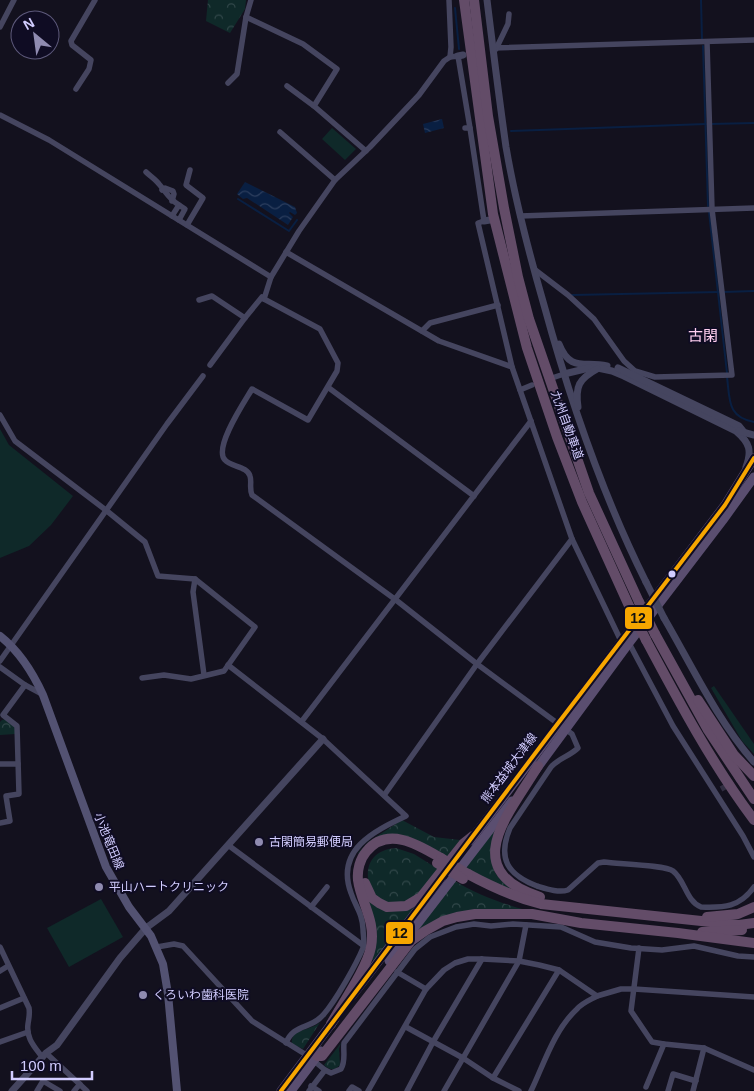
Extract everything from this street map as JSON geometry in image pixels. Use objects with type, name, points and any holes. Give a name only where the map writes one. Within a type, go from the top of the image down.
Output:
[{"type":"highway","name":"九州自動車道","points":[[464,0],[493,214],[524,339],[557,437],[582,502],[651,637],[692,726],[754,820]]},
{"type":"highway","name":"九州自動車道","points":[[474,0],[497,171],[518,277],[529,319],[589,493],[634,605]]},
{"type":"highway","name":"九州自動車道","points":[[651,637],[708,730],[754,799]]},
{"type":"highway","points":[[651,637],[734,755],[754,772]]},
{"type":"highway","points":[[538,766],[507,818],[495,843],[494,857],[497,868],[503,877],[523,891],[582,909]]},
{"type":"highway","points":[[739,799],[754,831]]},
{"type":"highway","points":[[439,860],[398,843],[384,845],[373,851],[365,862],[364,882],[372,898],[379,903],[387,907],[406,906],[421,897],[463,844],[473,836]]},
{"type":"highway","points":[[331,1024],[367,961],[371,946],[369,913],[358,879],[361,858],[374,844],[391,838],[416,844],[500,897],[580,923]]},
{"type":"highway","points":[[466,876],[513,896],[541,904],[739,925],[754,923]]},
{"type":"highway","points":[[679,919],[738,914],[754,907]]},
{"type":"highway","points":[[312,1058],[322,1056],[411,941],[443,921],[475,914],[532,914],[580,923],[754,943]]},
{"type":"highway","points":[[678,933],[754,930]]},
{"type":"main road","name":"熊本益城大津線","points":[[291,1091],[331,1024],[473,836],[562,727],[725,505],[754,458]]},
{"type":"main road","name":"熊本益城大津線","points":[[625,642],[723,520],[754,477]]},
{"type":"main road","name":"小池竜田線","points":[[0,636],[11,645],[36,680],[106,867],[129,907],[146,928],[163,964],[168,994],[177,1091]]},
{"type":"main road","name":"熊本益城大津線","points":[[281,1091],[312,1058],[538,766],[562,727]]},
{"type":"street","points":[[0,27],[14,0]]},
{"type":"street","points":[[76,89],[89,70],[90,60],[72,45],[71,41],[95,0]]},
{"type":"street","points":[[228,83],[237,74],[246,17],[251,0]]},
{"type":"street","points":[[449,0],[451,38],[457,56],[468,128],[487,220],[478,223],[512,367],[572,539],[625,642],[673,726],[743,836],[754,857]]},
{"type":"street","points":[[487,0],[507,148],[520,216],[547,316],[579,418],[624,538],[664,618],[712,702],[754,762]]},
{"type":"street","points":[[494,49],[508,24],[509,14]]},
{"type":"street","points":[[246,17],[303,44],[338,69],[314,106]]},
{"type":"street","points":[[485,52],[494,49],[754,40]]},
{"type":"street","points":[[534,269],[594,318],[624,362],[635,371],[655,377],[732,374],[712,209],[707,42]]},
{"type":"street","points":[[264,299],[271,276],[299,230],[335,180],[366,151],[419,94],[444,61],[457,56]]},
{"type":"street","points":[[287,86],[314,106],[366,151]]},
{"type":"street","points":[[0,116],[49,140],[271,276]]},
{"type":"street","points":[[280,132],[335,180]]},
{"type":"street","points":[[188,226],[203,198],[186,185],[190,170]]},
{"type":"street","points":[[146,172],[159,184],[172,201],[185,209],[179,220]]},
{"type":"street","points":[[172,216],[179,205]]},
{"type":"street","points":[[510,217],[754,208]]},
{"type":"street","points":[[286,252],[439,341],[512,367]]},
{"type":"street","points":[[199,300],[212,296],[245,318]]},
{"type":"street","points":[[210,365],[262,297],[320,329],[338,364],[337,371],[328,388],[308,420],[252,389],[230,426],[222,450],[222,456],[228,462],[248,472],[251,478],[250,490],[252,495],[396,600],[572,734],[578,748],[572,754],[558,759],[551,766],[507,835],[506,861],[516,876],[544,888],[562,892],[568,890],[598,863],[664,868],[674,872],[693,901],[701,907],[734,905],[744,900],[754,887]]},
{"type":"street","points":[[422,331],[430,323],[498,305]]},
{"type":"street","points":[[547,316],[565,357],[574,364],[629,373],[739,426],[750,454],[746,466],[728,495],[725,505]]},
{"type":"street","points":[[552,378],[597,367]]},
{"type":"street","points":[[579,418],[577,401],[579,383],[597,367]]},
{"type":"street","points":[[0,661],[203,376]]},
{"type":"street","points":[[520,390],[532,385]]},
{"type":"street","points":[[328,388],[474,496]]},
{"type":"street","points":[[0,416],[15,442],[145,542],[158,576],[195,579],[255,627],[224,671],[191,679],[164,675],[142,678]]},
{"type":"street","points":[[302,721],[531,421]]},
{"type":"street","points":[[740,431],[754,435]]},
{"type":"street","points":[[385,794],[478,664],[572,539]]},
{"type":"street","points":[[195,579],[194,592],[204,675]]},
{"type":"street","points":[[228,665],[302,721],[385,794],[406,816],[374,832],[354,850],[349,862],[347,879],[351,893],[362,916],[364,946],[338,994],[324,1015],[312,1025],[294,1031],[286,1043]]},
{"type":"street","points":[[0,667],[43,695]]},
{"type":"street","points":[[0,823],[10,821],[3,796],[19,794],[17,726],[1,717],[25,685]]},
{"type":"street","points":[[12,1091],[44,1055],[57,1045],[120,958],[146,928],[169,911],[323,739]]},
{"type":"street","points":[[0,764],[18,764]]},
{"type":"street","points":[[715,793],[721,789]]},
{"type":"street","points":[[228,845],[364,946]]},
{"type":"street","points":[[311,907],[327,887]]},
{"type":"street","points":[[156,947],[174,944],[183,946],[252,1022],[312,1058],[331,1073],[341,1069],[345,1059],[343,1052],[344,1043],[415,949],[430,937],[444,930],[474,924],[561,927],[595,942],[662,950],[694,946],[738,956],[754,957]]},
{"type":"street","points":[[444,1091],[520,960],[526,925]]},
{"type":"street","points":[[0,947],[29,1008],[31,1015],[28,1038],[44,1055],[87,1091]]},
{"type":"street","points":[[639,948],[631,1011],[652,1042],[704,1048],[754,1070]]},
{"type":"street","points":[[368,1091],[406,1028],[426,989],[444,970],[455,963],[468,959],[520,960],[559,970],[597,996]]},
{"type":"street","points":[[407,1091],[433,1042],[482,959]]},
{"type":"street","points":[[0,971],[8,966]]},
{"type":"street","points":[[493,1078],[559,970]]},
{"type":"street","points":[[397,972],[426,989]]},
{"type":"street","points":[[531,1091],[554,1042],[567,1020],[578,1007],[597,996],[621,990],[634,990],[754,997]]},
{"type":"street","points":[[0,1008],[24,998]]},
{"type":"street","points":[[406,1028],[463,1058],[493,1078],[519,1091]]},
{"type":"street","points":[[0,1042],[28,1032]]},
{"type":"street","points":[[646,1087],[664,1044]]},
{"type":"street","points":[[693,1091],[704,1048]]},
{"type":"street","points":[[319,1091],[310,1089],[325,1070]]},
{"type":"street","points":[[668,1091],[673,1074],[696,1081]]},
{"type":"street","points":[[37,1091],[43,1081],[60,1091]]},
{"type":"street","points":[[74,1091],[80,1084]]},
{"type":"street","points":[[349,1091],[352,1087],[359,1091]]},
{"type":"green space","points":[[208,0],[246,0],[245,9],[230,33],[206,21]]},
{"type":"green space","points":[[332,128],[356,149],[345,160],[322,139]]},
{"type":"green space","points":[[0,429],[9,445],[73,496],[51,525],[29,546],[0,558]]},
{"type":"green space","points":[[714,686],[754,744],[754,754],[742,741],[711,688]]},
{"type":"green space","points":[[6,719],[15,726],[15,734],[0,735],[0,722]]},
{"type":"green space","points":[[504,815],[493,845],[491,857],[493,867],[497,876],[512,889],[541,901],[499,888],[461,869]]},
{"type":"green space","points":[[402,820],[434,837],[460,840],[446,858],[406,836],[358,853],[368,842]]},
{"type":"green space","points":[[396,848],[414,854],[438,869],[417,894],[409,900],[395,904],[383,901],[374,893],[369,883],[368,871],[372,860],[381,852]]},
{"type":"green space","points":[[453,880],[497,901],[543,914],[479,913],[411,936]]},
{"type":"green space","points":[[364,890],[374,903],[415,906],[374,961],[370,959]]},
{"type":"green space","points":[[101,899],[123,937],[69,967],[47,928]]},
{"type":"green space","points":[[321,1021],[303,1049],[292,1044],[294,1035]]},
{"type":"green space","points":[[341,1043],[339,1049],[340,1065],[334,1069],[328,1068],[324,1065]]},
{"type":"water","points":[[442,119],[444,128],[425,133],[423,124]]},
{"type":"water","points":[[245,182],[295,207],[297,213],[295,215],[289,213],[293,217],[288,225],[247,198],[243,199],[237,194]]},
{"type":"waterway","points":[[701,0],[702,39]]},
{"type":"waterway","points":[[455,8],[459,49]]},
{"type":"waterway","points":[[703,46],[708,206]]},
{"type":"waterway","points":[[710,124],[754,123]]},
{"type":"waterway","points":[[511,131],[706,124]]},
{"type":"waterway","points":[[238,199],[289,231],[297,220]]},
{"type":"waterway","points":[[709,212],[727,373]]},
{"type":"waterway","points":[[724,292],[754,291]]},
{"type":"waterway","points":[[572,295],[719,292]]},
{"type":"waterway","points":[[727,377],[730,400],[734,412],[745,420],[754,422]]},
{"type":"tunnel","points":[[721,789],[742,777]]},
{"type":"transit line","name":"12","points":[[281,1091],[725,505],[754,458]]},
{"type":"place","name":"古閑簡易郵便局","points":[[259,842]]},
{"type":"place","name":"平山ハートクリニック","points":[[99,887]]},
{"type":"place","name":"くろいわ歯科医院","points":[[143,995]]},
{"type":"district","name":"古閑","points":[[703,336]]}]
